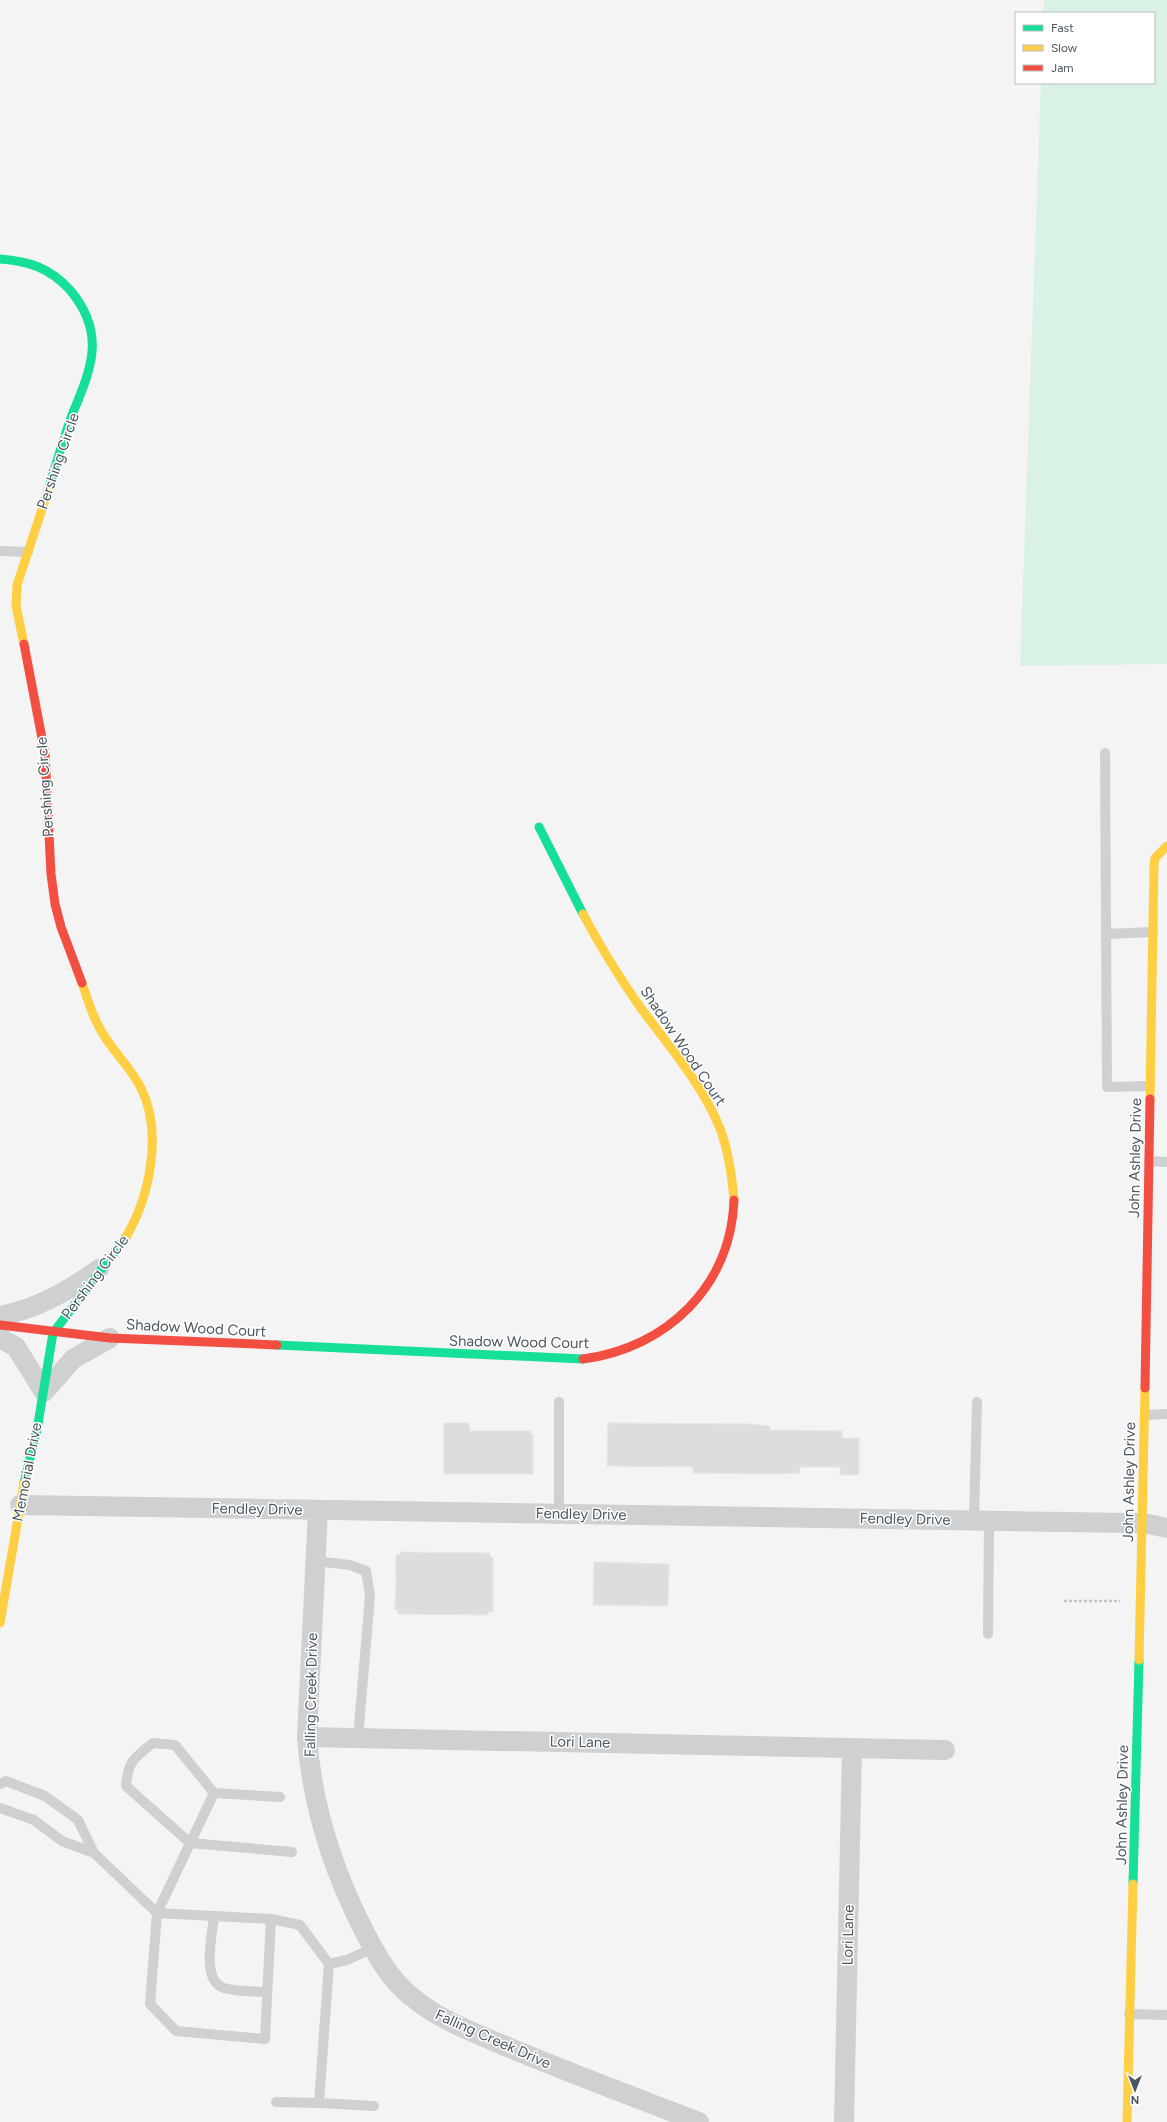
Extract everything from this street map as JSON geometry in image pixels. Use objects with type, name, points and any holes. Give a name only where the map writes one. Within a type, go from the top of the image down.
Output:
[{"type":"street","name":"Pershing Circle","points":[[0,259],[23,261],[47,270],[72,292],[88,320],[92,335],[93,352],[83,391],[72,416],[17,585],[16,606],[39,715],[45,754],[51,874],[55,904],[61,927],[98,1026],[141,1088],[151,1118],[152,1153],[145,1189],[131,1228],[112,1259],[53,1333],[44,1392]]},
{"type":"street","name":"Shadow Wood Court","points":[[53,1333],[110,1338],[582,1359],[601,1357],[646,1342],[674,1322],[702,1293],[722,1256],[730,1230],[735,1202],[733,1170],[726,1144],[718,1122],[698,1086],[619,976],[600,944],[540,827]]},
{"type":"street","name":"John Ashley Drive","points":[[1127,2122],[1129,2014],[1136,1846],[1143,1523],[1154,864],[1155,858],[1167,846]]},
{"type":"street","points":[[0,1316],[34,1307],[56,1296],[81,1282],[112,1259]]},
{"type":"street","name":"Pershing Circle","points":[[0,1325],[53,1333]]},
{"type":"street","points":[[0,1338],[16,1347],[44,1392],[72,1359],[110,1338]]},
{"type":"street","name":"Memorial Drive","points":[[0,1623],[20,1505],[44,1392]]},
{"type":"street","name":"Fendley Drive","points":[[20,1505],[1143,1523],[1167,1528]]},
{"type":"street","name":"Falling Creek Drive","points":[[318,1510],[308,1736],[309,1763],[315,1794],[331,1856],[351,1904],[379,1959],[401,1988],[430,2011],[448,2022],[698,2122]]},
{"type":"street","name":"Lori Lane","points":[[308,1736],[945,1750]]},
{"type":"street","name":"Lori Lane","points":[[844,2122],[852,1748]]},
{"type":"lane","points":[[0,551],[28,552]]},
{"type":"lane","points":[[1105,753],[1107,1087],[1150,1086]]},
{"type":"lane","points":[[1106,934],[1153,932]]},
{"type":"lane","points":[[1149,1161],[1167,1162]]},
{"type":"lane","points":[[559,1402],[559,1514]]},
{"type":"lane","points":[[977,1402],[988,1634]]},
{"type":"lane","points":[[1144,1415],[1167,1414]]},
{"type":"lane","points":[[316,1561],[350,1565],[366,1571],[370,1596],[358,1738]]},
{"type":"lane","points":[[280,1797],[214,1793],[175,1745],[152,1743],[136,1756],[127,1770],[126,1786],[190,1843],[292,1852]]},
{"type":"lane","points":[[0,1784],[6,1781],[45,1796],[78,1820],[94,1853],[157,1913],[271,1919],[300,1925],[329,1964],[318,2102]]},
{"type":"lane","points":[[214,1793],[157,1913],[150,2004],[176,2031],[265,2039],[271,1919]]},
{"type":"lane","points":[[0,1808],[34,1820],[62,1841],[94,1853]]},
{"type":"lane","points":[[214,1917],[210,1971],[213,1981],[223,1988],[267,1992]]},
{"type":"lane","points":[[329,1964],[347,1960],[373,1948]]},
{"type":"lane","points":[[1129,2014],[1167,2015]]},
{"type":"lane","points":[[276,2102],[318,2102],[374,2106]]},
{"type":"path","points":[[1064,1601],[1141,1602]]},
{"type":"green space","points":[[1044,0],[1167,0],[1167,664],[1020,666],[1041,84],[1155,84],[1155,12],[1043,12]]},
{"type":"building","points":[[444,1423],[469,1423],[470,1431],[531,1431],[531,1434],[533,1434],[533,1474],[444,1474]]},
{"type":"building","points":[[608,1423],[750,1424],[770,1426],[770,1430],[842,1431],[842,1438],[859,1438],[859,1475],[840,1475],[840,1467],[800,1467],[800,1473],[769,1474],[693,1473],[693,1467],[607,1466]]},
{"type":"building","points":[[400,1552],[490,1553],[490,1557],[493,1557],[493,1612],[488,1612],[488,1615],[398,1614],[398,1610],[395,1610],[396,1555],[400,1555]]},
{"type":"building","points":[[594,1562],[669,1564],[668,1606],[593,1605]]},
{"type":"traffic: fast","points":[[0,259],[30,264],[55,276],[70,290],[81,306],[89,322],[92,337],[92,352],[89,367],[49,488]]},
{"type":"traffic: fast","points":[[539,827],[583,914]]},
{"type":"traffic: fast","points":[[24,1483],[37,1430],[53,1333],[126,1237]]},
{"type":"traffic: fast","points":[[277,1345],[583,1359]]},
{"type":"traffic: fast","points":[[1133,1884],[1139,1660]]},
{"type":"traffic: slow","points":[[24,644],[16,606],[17,585],[49,488]]},
{"type":"traffic: slow","points":[[1150,1099],[1154,864],[1155,858],[1167,846]]},
{"type":"traffic: slow","points":[[583,914],[603,950],[640,1007],[685,1066],[714,1114],[726,1148],[734,1200]]},
{"type":"traffic: slow","points":[[82,983],[93,1015],[103,1033],[141,1088],[148,1105],[151,1124],[151,1164],[142,1203],[126,1237]]},
{"type":"traffic: slow","points":[[1139,1660],[1145,1388]]},
{"type":"traffic: slow","points":[[0,1623],[24,1483]]},
{"type":"traffic: slow","points":[[1127,2122],[1133,1884]]},
{"type":"traffic: jam","points":[[24,644],[45,754],[51,874],[55,904],[61,927],[82,983]]},
{"type":"traffic: jam","points":[[1145,1388],[1150,1099]]},
{"type":"traffic: jam","points":[[583,1359],[613,1353],[642,1342],[667,1327],[689,1308],[707,1285],[721,1260],[730,1231],[734,1200]]},
{"type":"traffic: jam","points":[[0,1325],[110,1338],[277,1345]]}]
